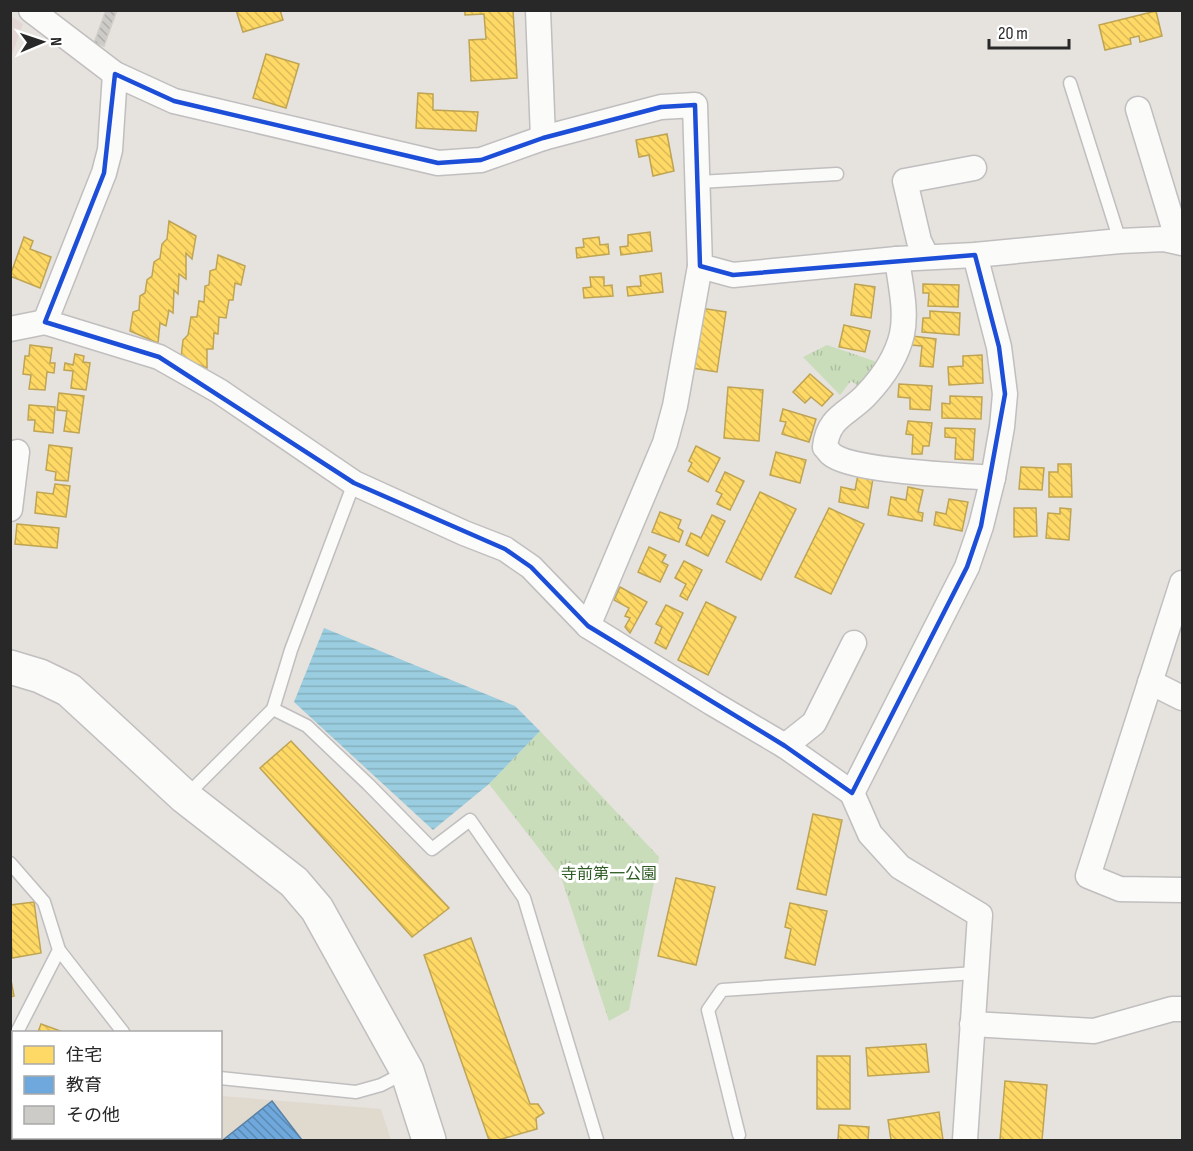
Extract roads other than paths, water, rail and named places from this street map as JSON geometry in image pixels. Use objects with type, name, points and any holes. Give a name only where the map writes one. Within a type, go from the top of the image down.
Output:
[{"type":"street","points":[[31,10],[115,74],[174,101],[438,163],[481,160],[543,138],[661,107],[695,105],[700,266],[675,406],[665,443],[588,626]]},
{"type":"street","points":[[538,10],[543,138]]},
{"type":"street","points":[[45,322],[104,173],[110,150],[115,74]]},
{"type":"street","points":[[700,266],[733,275],[1120,241],[1164,239],[1180,242],[1138,109]]},
{"type":"street","points":[[927,257],[919,241],[905,181],[974,168]]},
{"type":"street","points":[[852,794],[967,567],[981,526],[993,478],[1005,394],[999,347],[975,255]]},
{"type":"street","points":[[897,259],[903,307],[902,334],[889,366],[867,395],[835,421],[827,434],[825,447],[831,455],[848,462],[893,470],[993,478]]},
{"type":"street","points":[[10,329],[45,322],[159,357],[219,391],[354,483],[505,549],[531,567],[588,626],[785,746],[852,794],[870,834],[900,867],[980,915],[965,1140]]},
{"type":"street","points":[[10,510],[17,452]]},
{"type":"street","points":[[1182,583],[1088,876],[1120,889],[1182,890]]},
{"type":"street","points":[[785,746],[814,723],[854,643]]},
{"type":"street","points":[[10,667],[40,676],[69,690],[185,796],[286,876],[317,909],[407,1071],[429,1140]]},
{"type":"street","points":[[1150,682],[1182,698]]},
{"type":"street","points":[[972,1024],[1094,1031],[1172,1009],[1182,1009]]},
{"type":"lane","points":[[1070,83],[1120,241]]},
{"type":"lane","points":[[699,182],[837,174]]},
{"type":"lane","points":[[185,796],[273,709],[291,650],[354,483]]},
{"type":"lane","points":[[273,709],[307,726],[432,849],[470,820],[524,898],[597,1140]]},
{"type":"lane","points":[[10,863],[44,902],[60,950],[122,1031]]},
{"type":"lane","points":[[18,1031],[60,950]]},
{"type":"lane","points":[[739,1135],[708,1010],[722,990],[975,973]]},
{"type":"lane","points":[[222,1078],[356,1092],[381,1085],[407,1071]]},
{"type":"water","points":[[324,628],[515,706],[540,731],[489,784],[433,830],[294,702]]},
{"type":"park label","name":"寺前第一公園","points":[[609,873]]}]
